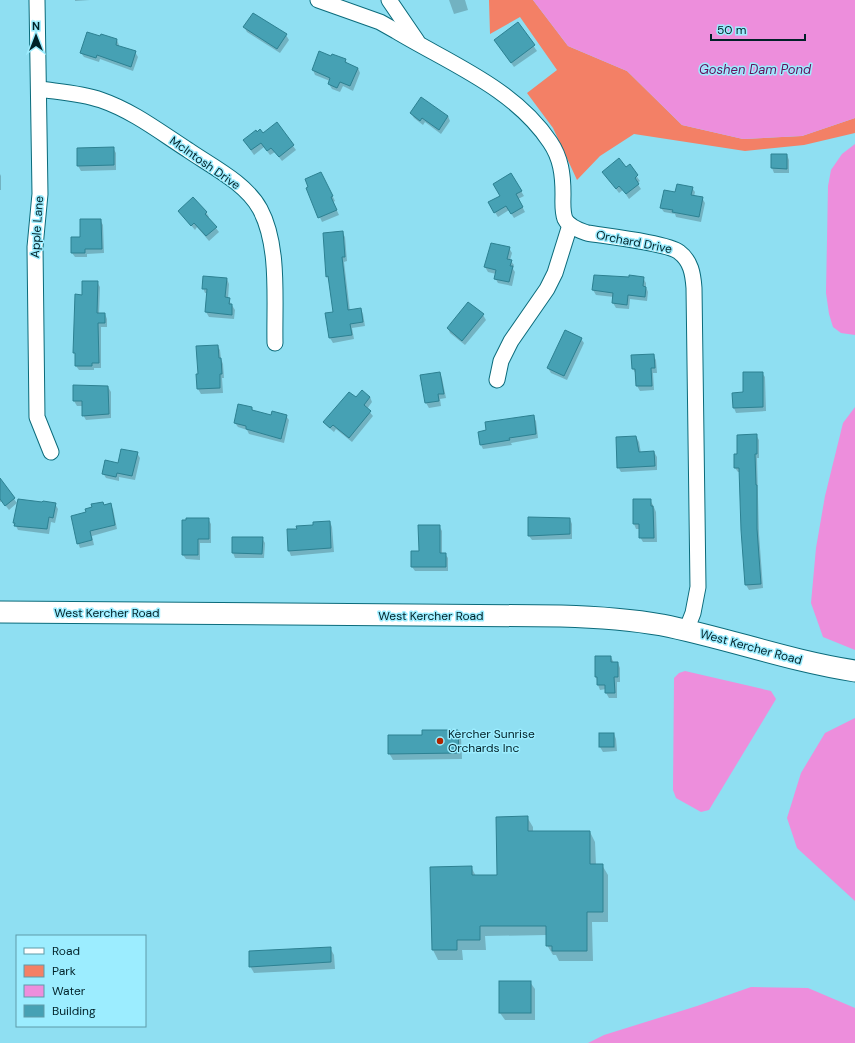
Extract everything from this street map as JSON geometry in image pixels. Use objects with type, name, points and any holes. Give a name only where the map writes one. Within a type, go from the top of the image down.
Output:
[{"type":"main road","name":"West Kercher Road","points":[[0,612],[561,616],[632,620],[686,631],[828,667],[855,671]]},
{"type":"street","name":"Apple Lane","points":[[37,0],[40,194],[35,247],[37,417],[51,452]]},
{"type":"street","points":[[318,0],[380,22],[499,91],[540,128],[551,142],[559,157],[562,171],[563,211],[565,219],[570,225],[555,273],[547,289],[510,341],[501,361],[497,380]]},
{"type":"street","points":[[388,0],[421,46]]},
{"type":"street","name":"McIntosh Drive","points":[[39,89],[83,95],[120,107],[138,117],[231,179],[250,195],[260,209],[267,227],[272,247],[274,272],[274,343]]},
{"type":"street","name":"Orchard Drive","points":[[570,225],[577,230],[587,233],[665,246],[678,251],[688,261],[692,272],[694,288],[698,587],[693,614],[686,631]]},
{"type":"green space","points":[[489,0],[533,0],[568,46],[627,71],[682,125],[743,139],[802,136],[855,118],[855,133],[804,145],[745,151],[634,134],[600,156],[577,180],[553,128],[527,93],[557,70],[520,17],[490,34]]},
{"type":"water","name":"Goshen Dam Pond","points":[[533,0],[855,0],[855,118],[802,136],[743,139],[682,125],[627,71],[568,46]]},
{"type":"water","points":[[855,144],[855,335],[841,333],[833,327],[829,314],[826,293],[828,186],[831,170],[842,154]]},
{"type":"water","points":[[855,407],[855,650],[823,637],[811,603],[816,548],[825,496],[843,423]]},
{"type":"water","points":[[685,671],[771,691],[776,699],[709,810],[701,812],[676,798],[673,790],[674,678],[679,673]]},
{"type":"water","points":[[855,718],[855,901],[797,848],[787,818],[801,773],[825,733]]},
{"type":"water","points":[[751,987],[808,988],[855,1008],[855,1043],[588,1043],[604,1035],[697,1006]]},
{"type":"building","points":[[253,13],[287,34],[277,49],[243,27]]},
{"type":"building","points":[[518,22],[535,45],[511,63],[494,40]]},
{"type":"building","points":[[87,32],[100,36],[101,34],[117,39],[116,45],[136,51],[131,67],[97,55],[96,58],[80,53]]},
{"type":"building","points":[[319,51],[331,56],[332,54],[346,59],[345,62],[358,68],[350,86],[340,82],[337,88],[328,84],[330,78],[312,70]]},
{"type":"building","points":[[421,97],[448,116],[439,130],[422,118],[420,121],[410,113]]},
{"type":"building","points":[[277,122],[294,145],[279,157],[271,148],[267,151],[261,143],[251,150],[243,140],[256,130],[257,132],[260,129],[263,133]]},
{"type":"building","points":[[114,147],[114,165],[77,166],[77,148]]},
{"type":"building","points":[[771,154],[787,154],[787,169],[771,168]]},
{"type":"building","points":[[619,158],[626,167],[630,164],[638,175],[635,178],[639,184],[626,194],[619,186],[616,189],[602,172]]},
{"type":"building","points":[[321,172],[333,196],[331,197],[337,210],[318,218],[306,188],[308,187],[305,179]]},
{"type":"building","points":[[511,173],[522,191],[516,194],[523,207],[511,214],[506,206],[494,213],[488,202],[500,196],[493,184]]},
{"type":"building","points":[[677,184],[693,187],[691,195],[703,197],[699,217],[660,208],[664,190],[675,192]]},
{"type":"building","points":[[193,197],[207,212],[205,214],[217,227],[206,236],[194,223],[191,226],[178,211]]},
{"type":"building","points":[[80,219],[101,219],[102,249],[85,249],[85,253],[71,253],[71,237],[80,237]]},
{"type":"building","points":[[343,231],[345,257],[342,257],[348,310],[361,308],[363,322],[350,324],[352,335],[329,338],[325,313],[333,312],[328,276],[326,277],[323,233]]},
{"type":"building","points":[[491,243],[510,247],[507,259],[512,260],[510,266],[513,266],[509,282],[494,279],[496,270],[484,267]]},
{"type":"building","points":[[594,275],[629,277],[629,275],[644,277],[643,286],[646,287],[645,297],[628,295],[627,305],[612,303],[613,293],[592,290]]},
{"type":"building","points":[[203,276],[227,278],[225,297],[230,298],[229,304],[232,304],[232,315],[205,312],[207,289],[202,289]]},
{"type":"building","points":[[82,281],[98,281],[97,313],[105,313],[105,323],[98,323],[99,363],[92,363],[92,366],[75,366],[75,353],[73,353],[75,294],[82,295]]},
{"type":"building","points":[[468,302],[484,314],[462,341],[447,328]]},
{"type":"building","points":[[565,330],[582,338],[564,376],[547,368]]},
{"type":"building","points":[[218,345],[222,374],[220,374],[220,388],[197,389],[196,374],[198,374],[196,346]]},
{"type":"building","points":[[654,354],[655,368],[651,368],[652,386],[636,386],[635,369],[632,369],[631,355]]},
{"type":"building","points":[[440,372],[444,394],[438,394],[439,401],[425,403],[420,375]]},
{"type":"building","points":[[743,372],[763,372],[763,407],[733,408],[732,393],[743,392]]},
{"type":"building","points":[[73,385],[108,386],[109,414],[82,416],[82,401],[73,401]]},
{"type":"building","points":[[362,390],[370,397],[364,405],[371,411],[349,438],[333,425],[330,428],[323,422],[349,392],[356,397]]},
{"type":"building","points":[[238,404],[252,407],[252,410],[271,415],[272,411],[287,415],[281,439],[246,429],[246,426],[234,423]]},
{"type":"building","points":[[534,415],[536,434],[509,438],[510,440],[480,445],[478,432],[486,430],[485,422]]},
{"type":"building","points":[[757,434],[757,454],[755,454],[757,529],[761,584],[745,585],[739,468],[734,468],[734,454],[737,454],[737,435]]},
{"type":"building","points":[[636,436],[639,452],[654,451],[655,466],[617,468],[616,437]]},
{"type":"building","points":[[121,449],[138,452],[132,476],[117,473],[116,477],[102,474],[105,460],[118,463]]},
{"type":"building","points":[[0,478],[15,498],[5,506],[0,499]]},
{"type":"building","points":[[18,499],[56,503],[53,518],[49,517],[47,529],[14,526],[15,523],[13,523]]},
{"type":"building","points":[[633,499],[651,499],[651,506],[653,506],[654,538],[639,538],[639,524],[633,524]]},
{"type":"building","points":[[103,502],[104,505],[111,503],[115,525],[90,531],[92,540],[77,544],[71,516],[86,512],[85,509],[92,507],[91,504]]},
{"type":"building","points":[[528,517],[570,518],[570,534],[528,536]]},
{"type":"building","points":[[186,518],[209,518],[209,539],[198,539],[198,555],[182,555],[182,520],[186,520]]},
{"type":"building","points":[[330,521],[331,548],[288,551],[287,529],[297,529],[296,526],[313,525],[313,522]]},
{"type":"building","points":[[418,525],[440,525],[440,553],[446,553],[446,567],[411,567],[411,551],[419,551]]},
{"type":"building","points":[[232,537],[263,537],[262,554],[232,553]]},
{"type":"building","points":[[595,656],[611,656],[611,662],[618,662],[618,677],[614,677],[615,693],[605,693],[605,685],[597,685],[597,677],[595,677]]},
{"type":"building","points":[[422,730],[458,730],[459,753],[388,754],[388,735],[422,735]]},
{"type":"building","points":[[599,733],[614,733],[614,747],[599,747]]},
{"type":"building","points":[[528,816],[528,831],[590,831],[590,864],[603,864],[603,912],[587,912],[587,951],[552,951],[552,946],[546,946],[546,926],[480,926],[480,940],[457,940],[457,950],[432,950],[430,867],[472,866],[472,875],[497,875],[496,817]]},
{"type":"building","points":[[331,947],[331,962],[249,967],[249,951]]},
{"type":"building","points":[[499,981],[531,981],[531,1013],[499,1013]]},
{"type":"place","name":"Kercher Sunrise Orchards Inc","points":[[440,741]]}]
